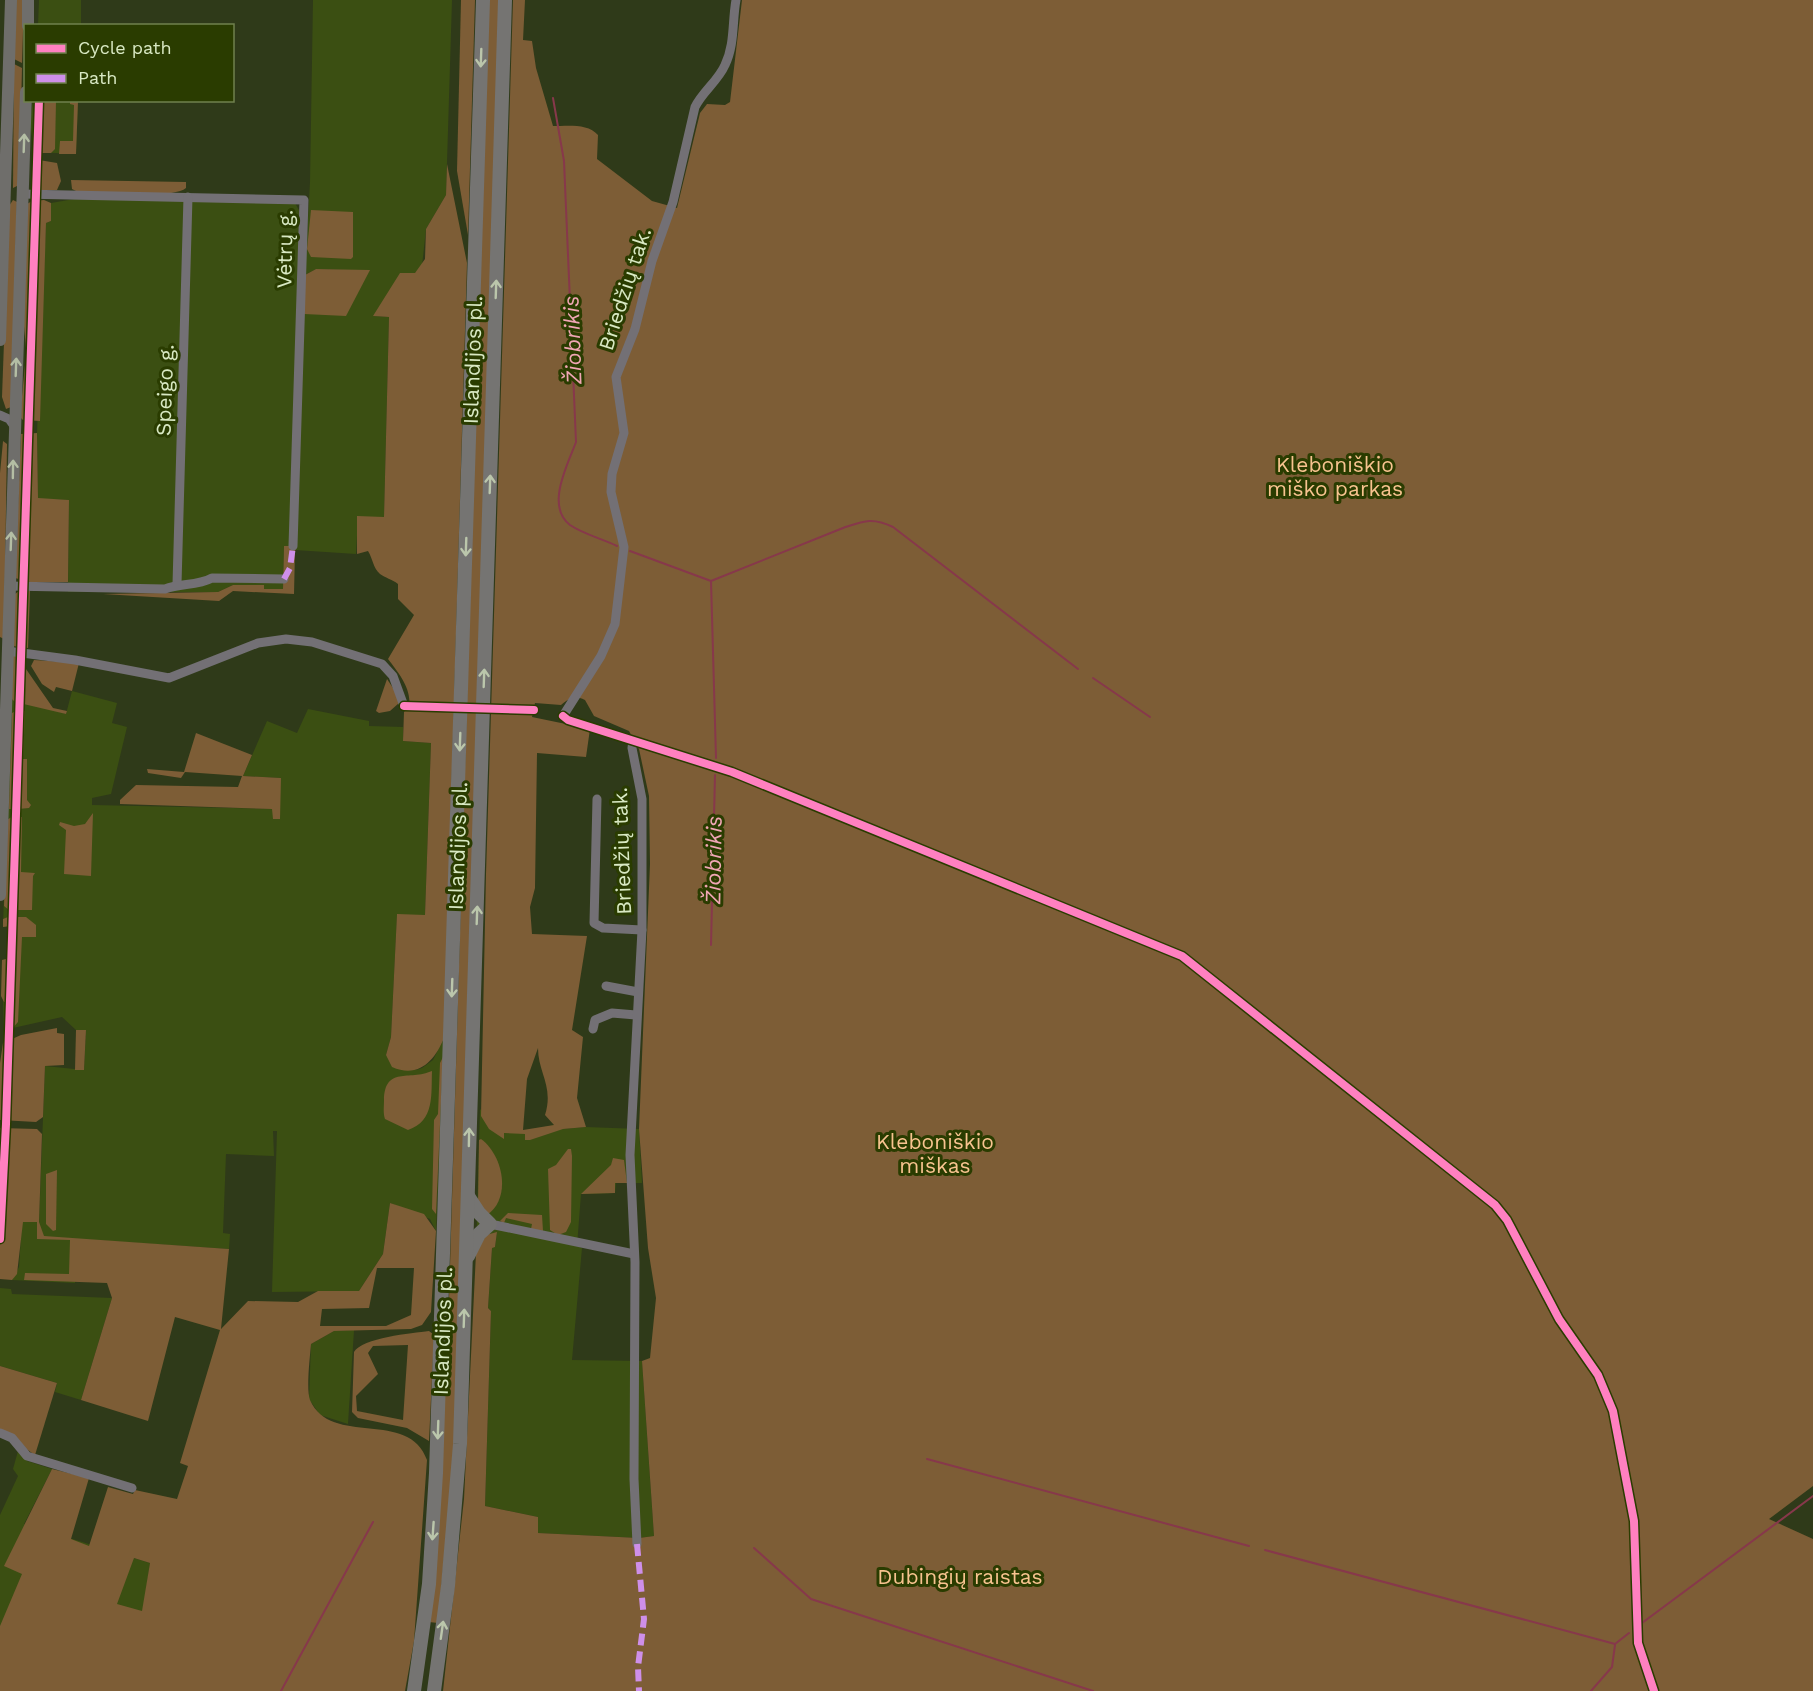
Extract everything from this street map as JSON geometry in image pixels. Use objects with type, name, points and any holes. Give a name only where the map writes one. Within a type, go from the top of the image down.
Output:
[{"type":"highway","name":"Islandijos pl.","points":[[414,1691],[429,1584],[436,1473],[483,0]]},
{"type":"highway","name":"Islandijos pl.","points":[[434,1690],[455,1512],[466,1260],[505,0]]},
{"type":"highway","points":[[466,1260],[479,1234],[490,1224],[479,1213],[468,1196]]},
{"type":"main road","points":[[0,340],[11,0]]},
{"type":"main road","points":[[28,0],[28,24]]},
{"type":"main road","points":[[0,896],[2,746],[8,651],[26,102]]},
{"type":"main road","points":[[5,193],[22,194]]},
{"type":"street","name":"Briedžių tak.","points":[[637,1544],[634,1467],[634,1254],[630,1145],[642,930],[642,799],[632,748],[633,740],[568,720],[563,716],[601,656],[615,624],[624,547],[611,492],[612,474],[624,433],[616,377],[635,329],[652,261],[673,202],[696,107],[700,96],[721,73],[730,52],[736,0]]},
{"type":"street","name":"Vėtrų g.","points":[[22,194],[304,200],[293,546]]},
{"type":"street","name":"Speigo g.","points":[[177,584],[188,197]]},
{"type":"street","points":[[0,415],[9,419],[14,426]]},
{"type":"street","points":[[9,586],[165,589],[177,584],[203,583],[212,578],[284,579]]},
{"type":"street","points":[[8,651],[75,660],[169,678],[258,643],[286,639],[312,642],[382,664],[393,676],[404,706]]},
{"type":"street","points":[[597,799],[594,923],[603,928],[642,930]]},
{"type":"street","points":[[606,986],[638,992]]},
{"type":"street","points":[[593,1029],[595,1020],[612,1013],[636,1015]]},
{"type":"street","points":[[490,1224],[634,1254]]},
{"type":"street","points":[[0,1433],[12,1438],[27,1456],[132,1488]]},
{"type":"shaded area","points":[[39,0],[81,0],[81,24],[38,24]]},
{"type":"shaded area","points":[[313,0],[452,0],[446,195],[426,229],[422,266],[374,316],[389,317],[384,518],[358,517],[356,554],[295,550],[297,546],[284,546],[283,589],[264,589],[263,585],[233,585],[218,592],[68,592],[69,500],[38,499],[37,433],[46,223],[51,221],[51,203],[80,198],[295,203],[301,214],[297,314],[369,271],[316,269],[305,275],[310,182]]},
{"type":"shaded area","points":[[33,102],[78,102],[76,154],[34,152],[30,121]]},
{"type":"shaded area","points":[[72,691],[117,703],[112,723],[127,727],[111,794],[92,798],[92,805],[273,809],[273,819],[281,778],[243,776],[267,721],[297,733],[308,709],[369,721],[369,726],[403,727],[403,741],[431,743],[425,915],[397,915],[391,1037],[386,1055],[416,1070],[433,1060],[444,1038],[436,1231],[430,1219],[390,1203],[383,1254],[359,1291],[272,1292],[277,1131],[273,1131],[274,1156],[226,1154],[223,1233],[230,1234],[229,1249],[78,1239],[75,1283],[12,1280],[19,1267],[22,1222],[39,1222],[45,1066],[84,1070],[86,1031],[76,1030],[62,1017],[4,1030],[2,960],[10,958],[10,926],[3,927],[10,697],[66,714]]},
{"type":"shaded area","points":[[480,1109],[491,1121],[522,1131],[555,1125],[563,1129],[586,1127],[639,1129],[642,1183],[616,1183],[615,1193],[581,1194],[577,1246],[582,1248],[572,1360],[642,1361],[654,1536],[639,1538],[537,1533],[538,1517],[485,1506],[491,1311],[488,1308],[492,1247],[495,1247],[497,1232],[476,1253]]},
{"type":"shaded area","points":[[0,1288],[11,1289],[12,1294],[112,1298],[81,1400],[55,1392],[57,1383],[0,1366]]},
{"type":"shaded area","points":[[354,1330],[348,1424],[320,1415],[309,1399],[311,1344],[334,1331]]},
{"type":"shaded area","points":[[18,1451],[27,1461],[52,1469],[24,1524],[150,1563],[143,1611],[0,1691],[0,1515],[18,1476],[13,1469]]},
{"type":"green space","points":[[16,0],[24,0],[22,63],[14,59]]},
{"type":"green space","points":[[461,0],[475,0],[468,235],[457,171]]},
{"type":"green space","points":[[488,0],[500,0],[454,1450],[438,1623],[429,1622],[438,1533],[448,1333]]},
{"type":"green space","points":[[513,0],[525,0],[523,40],[532,41],[536,68],[553,126],[577,126],[594,131],[598,135],[597,159],[652,201],[677,208],[700,113],[707,104],[725,105],[730,102],[742,0],[1813,0],[1813,1486],[1769,1519],[1813,1539],[1813,1691],[443,1691],[464,1499],[476,1253],[486,1235],[497,1232],[495,1247],[492,1248],[488,1308],[491,1311],[485,1506],[538,1517],[538,1533],[639,1538],[654,1536],[642,1361],[650,1358],[656,1298],[648,1248],[639,1129],[650,864],[649,796],[639,749],[629,731],[594,716],[585,700],[581,698],[572,698],[561,705],[535,703],[532,717],[590,729],[586,757],[537,753],[535,888],[530,907],[532,934],[587,936],[572,1030],[583,1037],[577,1098],[586,1127],[563,1129],[530,1140],[525,1140],[525,1134],[504,1133],[504,1139],[489,1129],[481,1116],[486,874]],"holes":[[[538,1048],[548,1096],[545,1115],[554,1125],[523,1130],[527,1079]]]},
{"type":"green space","points":[[14,64],[22,68],[19,185],[13,188]]},
{"type":"green space","points":[[40,102],[56,102],[55,149],[51,153],[39,153]]},
{"type":"green space","points":[[70,102],[78,102],[76,154],[59,154],[60,141],[73,141],[74,105]]},
{"type":"green space","points":[[39,160],[57,163],[61,181],[57,190],[38,190]]},
{"type":"green space","points":[[447,164],[467,263],[444,1038],[431,1060],[418,1069],[410,1071],[392,1067],[386,1055],[391,1037],[397,914],[425,915],[431,743],[403,741],[404,712],[409,706],[408,693],[396,669],[388,659],[414,615],[398,599],[398,584],[378,572],[368,551],[357,554],[357,516],[384,517],[389,317],[373,316],[400,273],[415,273],[425,259],[426,229],[446,195]]},
{"type":"green space","points":[[71,180],[186,182],[186,188],[166,194],[76,191],[72,189]]},
{"type":"green space","points":[[13,200],[17,202],[11,407],[6,409],[2,397],[9,206]]},
{"type":"green space","points":[[44,200],[51,203],[51,221],[46,223],[40,421],[23,420],[20,417],[25,365],[33,365],[34,348],[26,348],[23,315],[27,204]]},
{"type":"green space","points":[[311,210],[353,212],[353,257],[351,259],[311,257],[307,249]]},
{"type":"green space","points":[[316,269],[370,270],[346,316],[304,314],[305,275]]},
{"type":"green space","points":[[37,433],[38,498],[69,500],[68,582],[30,582],[15,578],[21,434]]},
{"type":"green space","points":[[3,441],[7,444],[4,639],[0,637],[0,473]]},
{"type":"green space","points":[[284,546],[297,546],[294,594],[233,591],[219,601],[103,594],[218,592],[233,585],[264,585],[264,589],[283,589]]},
{"type":"green space","points":[[20,590],[30,591],[28,648],[12,646],[14,595]]},
{"type":"green space","points":[[13,656],[17,656],[53,708],[67,711],[66,714],[15,702],[10,697]]},
{"type":"green space","points":[[34,660],[79,663],[72,691],[56,687],[54,692],[42,684],[31,666]]},
{"type":"green space","points":[[387,679],[399,697],[399,703],[390,711],[379,713],[376,711]]},
{"type":"green space","points":[[18,710],[15,809],[9,809],[12,713]]},
{"type":"green space","points":[[21,710],[25,711],[23,759],[27,759],[27,800],[31,805],[29,808],[18,809]]},
{"type":"green space","points":[[196,733],[252,755],[243,776],[281,778],[280,819],[273,819],[272,809],[120,804],[120,800],[136,785],[238,787],[242,776],[185,772],[181,778],[148,773],[147,769],[184,772]]},
{"type":"green space","points":[[93,813],[91,876],[64,874],[66,830],[59,825],[60,822],[74,826],[85,824]]},
{"type":"green space","points":[[13,816],[22,817],[21,872],[35,873],[32,910],[9,910],[4,906],[7,820]]},
{"type":"green space","points":[[26,917],[36,925],[36,937],[22,937],[18,1022],[11,1030],[5,1032],[4,1019],[11,1019],[12,1003],[4,1002],[1,996],[2,960],[10,958],[10,926],[3,927],[3,919]]},
{"type":"green space","points":[[57,1028],[57,1033],[64,1034],[64,1065],[45,1066],[43,1117],[36,1122],[0,1120],[0,1063],[3,1043],[21,1035]]},
{"type":"green space","points":[[76,1030],[86,1030],[84,1070],[75,1070]]},
{"type":"green space","points":[[443,1057],[436,1214],[432,1209],[434,1120],[438,1114],[440,1063]]},
{"type":"green space","points":[[432,1071],[430,1106],[423,1120],[408,1130],[385,1119],[385,1089],[389,1083],[400,1076]]},
{"type":"green space","points":[[0,1128],[37,1129],[42,1134],[39,1222],[44,1236],[229,1249],[221,1329],[248,1301],[298,1302],[318,1291],[359,1291],[383,1254],[390,1203],[424,1214],[436,1231],[431,1312],[422,1325],[411,1329],[334,1331],[311,1344],[308,1381],[310,1400],[320,1414],[335,1422],[404,1435],[418,1444],[427,1460],[414,1641],[405,1691],[0,1691],[0,1626],[22,1574],[4,1566],[52,1469],[89,1478],[71,1539],[89,1546],[108,1487],[133,1494],[135,1490],[177,1499],[188,1466],[180,1463],[220,1330],[175,1317],[148,1421],[81,1400],[112,1298],[107,1283],[24,1280],[25,1273],[69,1274],[70,1240],[37,1239],[37,1222],[23,1222],[17,1274],[12,1280],[0,1279]],"holes":[[[377,1268],[414,1268],[411,1315],[386,1326],[320,1326],[322,1309],[369,1308]],[[134,1558],[150,1563],[142,1611],[117,1604]]]},
{"type":"green space","points":[[481,1139],[495,1155],[502,1177],[500,1198],[495,1208],[487,1215],[478,1203],[479,1140]]},
{"type":"green space","points":[[568,1149],[571,1149],[572,1156],[571,1222],[566,1232],[558,1235],[550,1230],[548,1169],[556,1165]]},
{"type":"green space","points":[[613,1158],[624,1160],[627,1183],[615,1183],[615,1193],[581,1194],[611,1165]]},
{"type":"green space","points":[[57,1170],[56,1230],[53,1231],[46,1224],[46,1174]]},
{"type":"green space","points":[[508,1213],[542,1215],[543,1231],[531,1229],[532,1224],[506,1218],[504,1223],[500,1221]]},
{"type":"green space","points":[[429,1331],[434,1335],[429,1441],[407,1428],[358,1418],[352,1412],[354,1352],[359,1347],[377,1340]],"holes":[[[408,1345],[403,1420],[357,1411],[356,1396],[378,1374],[368,1353],[373,1346]]]},
{"type":"green space","points":[[0,1366],[57,1383],[35,1455],[0,1431]]},
{"type":"waterway","name":"Žiobrikis","points":[[553,98],[564,161],[576,442],[564,473],[559,507],[563,517],[570,525],[617,546]]},
{"type":"waterway","points":[[711,581],[843,528],[863,522],[879,522],[893,527],[1078,669]]},
{"type":"waterway","name":"Žiobrikis","points":[[630,551],[711,581]]},
{"type":"waterway","name":"Žiobrikis","points":[[711,581],[716,758]]},
{"type":"waterway","points":[[1093,678],[1150,717]]},
{"type":"waterway","name":"Žiobrikis","points":[[711,945],[715,775]]},
{"type":"waterway","points":[[927,1459],[1249,1546]]},
{"type":"waterway","points":[[1642,1623],[1813,1496]]},
{"type":"waterway","points":[[281,1691],[373,1522]]},
{"type":"waterway","points":[[754,1548],[811,1599],[1093,1691]]},
{"type":"waterway","points":[[1265,1550],[1615,1644],[1629,1633]]},
{"type":"waterway","points":[[1591,1691],[1612,1667],[1615,1645]]},
{"type":"marked path","points":[[284,579],[290,568],[293,546]]},
{"type":"marked path","points":[[637,1544],[644,1619],[638,1667],[639,1691]]},
{"type":"cycle path","points":[[0,1239],[6,1124],[39,102]]},
{"type":"cycle path","points":[[404,706],[534,710]]},
{"type":"cycle path","points":[[563,716],[568,720],[732,772],[1182,956],[1495,1205],[1507,1220],[1559,1319],[1598,1375],[1613,1411],[1634,1521],[1638,1643],[1654,1691]]},
{"type":"park label","name":"Kleboniškio miško parkas","points":[[1335,477]]},
{"type":"park label","name":"Kleboniškio miškas","points":[[935,1154]]},
{"type":"park label","name":"Dubingių raistas","points":[[960,1577]]}]
